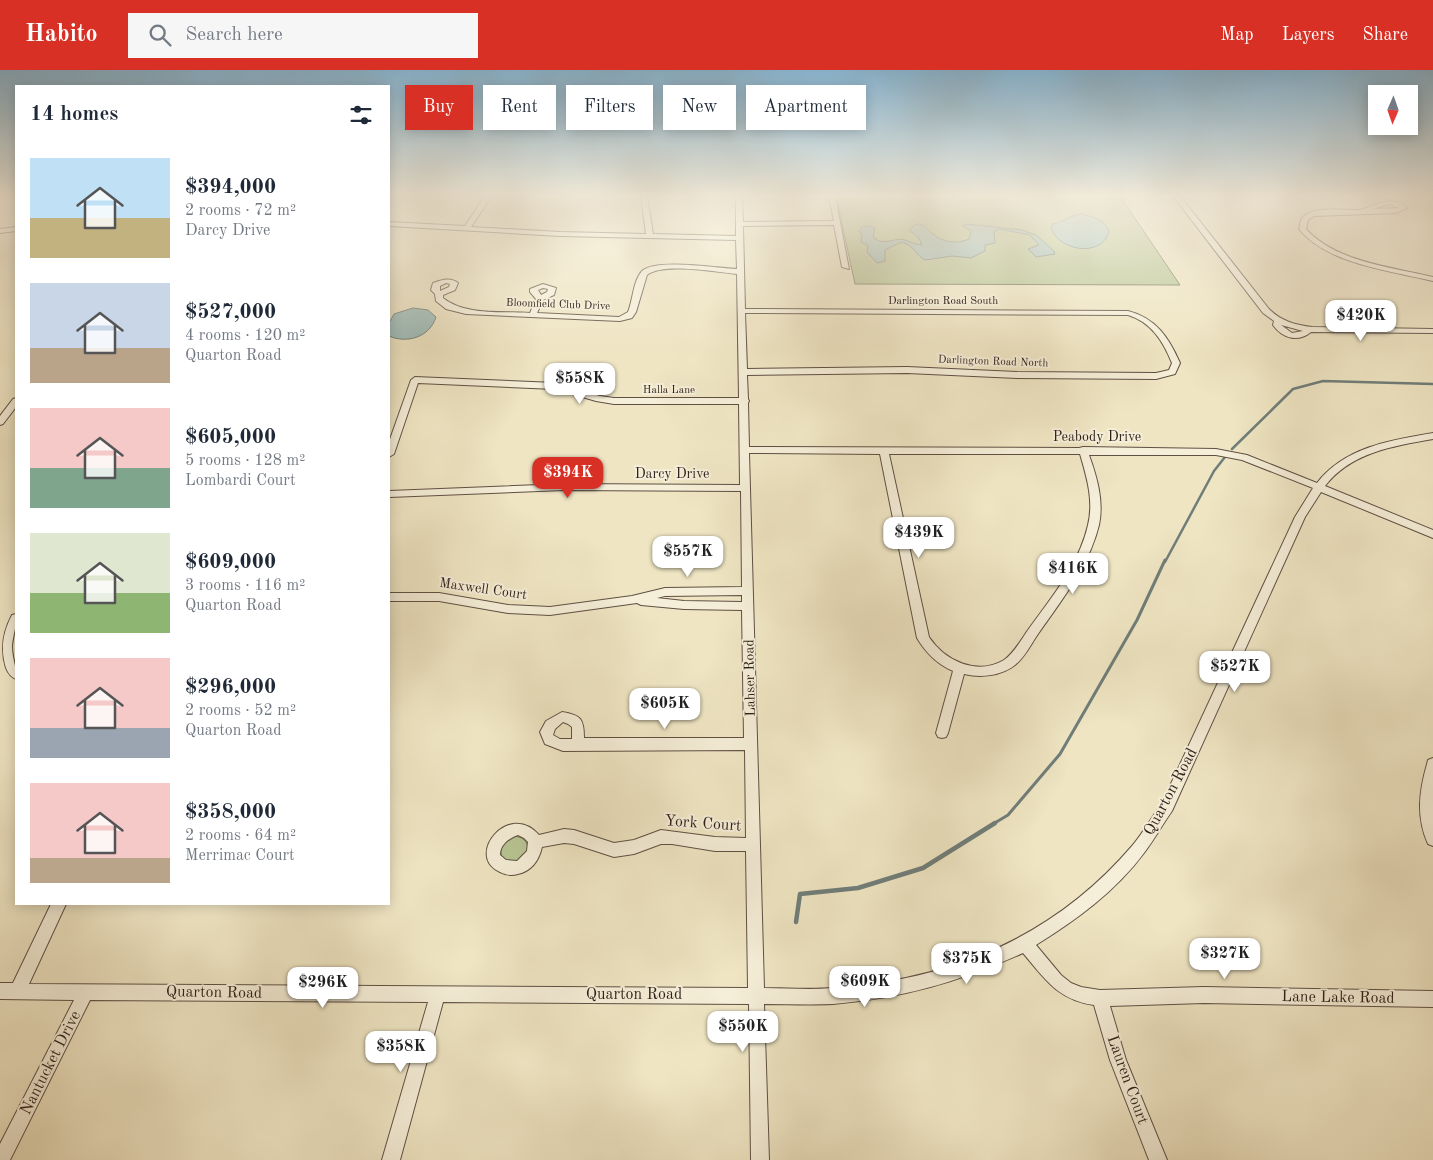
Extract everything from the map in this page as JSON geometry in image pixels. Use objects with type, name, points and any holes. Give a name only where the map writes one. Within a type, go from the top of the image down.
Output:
[{"type":"street","name":"Lahser Road","points":[[740,247],[760,1160]]},
{"type":"street","points":[[842,247],[846,267]]},
{"type":"street","points":[[1216,247],[1266,311],[1278,320],[1292,326],[1309,329],[1433,331]]},
{"type":"street","points":[[1324,247],[1337,254],[1433,279]]},
{"type":"street","name":"Bloomfield Club Drive","points":[[439,294],[439,299],[445,305],[460,311],[532,316],[625,318],[632,312],[645,271],[653,268],[675,267],[741,272]]},
{"type":"street","points":[[532,316],[540,300]]},
{"type":"street","name":"Darlington Road South","points":[[742,311],[1115,312],[1142,317]]},
{"type":"street","name":"Darlington Road North","points":[[744,372],[900,370],[1008,375],[1143,376],[1168,374],[1176,366],[1173,357],[1157,330],[1142,317]]},
{"type":"street","points":[[1278,320],[1277,326],[1279,329],[1291,336],[1300,336],[1309,329]]},
{"type":"street","name":"Halla Lane","points":[[390,451],[415,380],[556,386],[599,399],[614,401],[744,401]]},
{"type":"street","points":[[0,422],[15,403]]},
{"type":"street","name":"Quarton Road","points":[[0,990],[757,996],[842,995],[905,986],[950,975],[982,964],[1026,944],[1068,917],[1107,885],[1130,860],[1156,825],[1167,807],[1200,738],[1300,517],[1318,486],[1336,467],[1362,453],[1391,444],[1433,436]]},
{"type":"street","name":"Peabody Drive","points":[[746,450],[1189,450],[1226,453],[1318,486],[1433,534]]},
{"type":"street","points":[[884,450],[923,638],[936,655],[960,668],[985,671],[998,668],[1010,662],[1020,651],[1081,558],[1092,534],[1096,506],[1093,483],[1083,450]]},
{"type":"street","name":"Darcy Drive","points":[[390,494],[564,487],[746,488]]},
{"type":"street","name":"Maxwell Court","points":[[390,597],[439,597],[502,608],[536,611],[565,610],[632,600],[665,592],[748,591]]},
{"type":"street","name":"Maxwell Court","points":[[632,600],[684,605],[748,606]]},
{"type":"street","points":[[15,620],[8,636],[6,651],[8,662],[15,672]]},
{"type":"street","points":[[942,732],[960,668]]},
{"type":"street","points":[[578,744],[751,744]]},
{"type":"street","points":[[1433,764],[1425,801],[1426,814],[1433,839]]},
{"type":"street","name":"York Court","points":[[535,842],[564,836],[574,836],[614,850],[662,837],[715,844],[753,845]]},
{"type":"street","points":[[17,991],[59,905]]},
{"type":"street","name":"Lane Lake Road","points":[[1026,944],[1056,980],[1066,988],[1079,995],[1100,998],[1204,995],[1433,999]]},
{"type":"street","name":"Nantucket Drive","points":[[1,1160],[86,992]]},
{"type":"street","points":[[391,1160],[438,994]]},
{"type":"street","name":"Lauren Court","points":[[1100,998],[1118,1060],[1158,1160]]},
{"type":"green space","points":[[847,247],[1154,247],[1180,285],[855,284]]},
{"type":"green space","points":[[514,836],[524,840],[528,850],[518,861],[508,862],[502,857],[501,850],[505,842]]},
{"type":"water","points":[[868,247],[891,247],[885,250],[885,261],[877,263],[867,252]]},
{"type":"water","points":[[910,247],[985,247],[985,251],[971,258],[952,256],[925,260]]},
{"type":"water","points":[[1034,247],[1049,247],[1055,254],[1036,257],[1028,249]]},
{"type":"water","points":[[1075,247],[1094,247],[1089,248]]},
{"type":"water","points":[[413,308],[428,310],[436,317],[429,330],[423,334],[410,339],[403,339],[390,336],[390,321],[394,314]]},
{"type":"waterway","points":[[1232,449],[1293,389],[1323,381],[1433,384]]},
{"type":"waterway","points":[[1165,562],[1214,471],[1225,457]]},
{"type":"waterway","points":[[993,824],[1008,815],[1060,754],[1137,620],[1165,560]]},
{"type":"waterway","points":[[796,922],[800,894],[858,888],[923,868],[995,823]]}]
